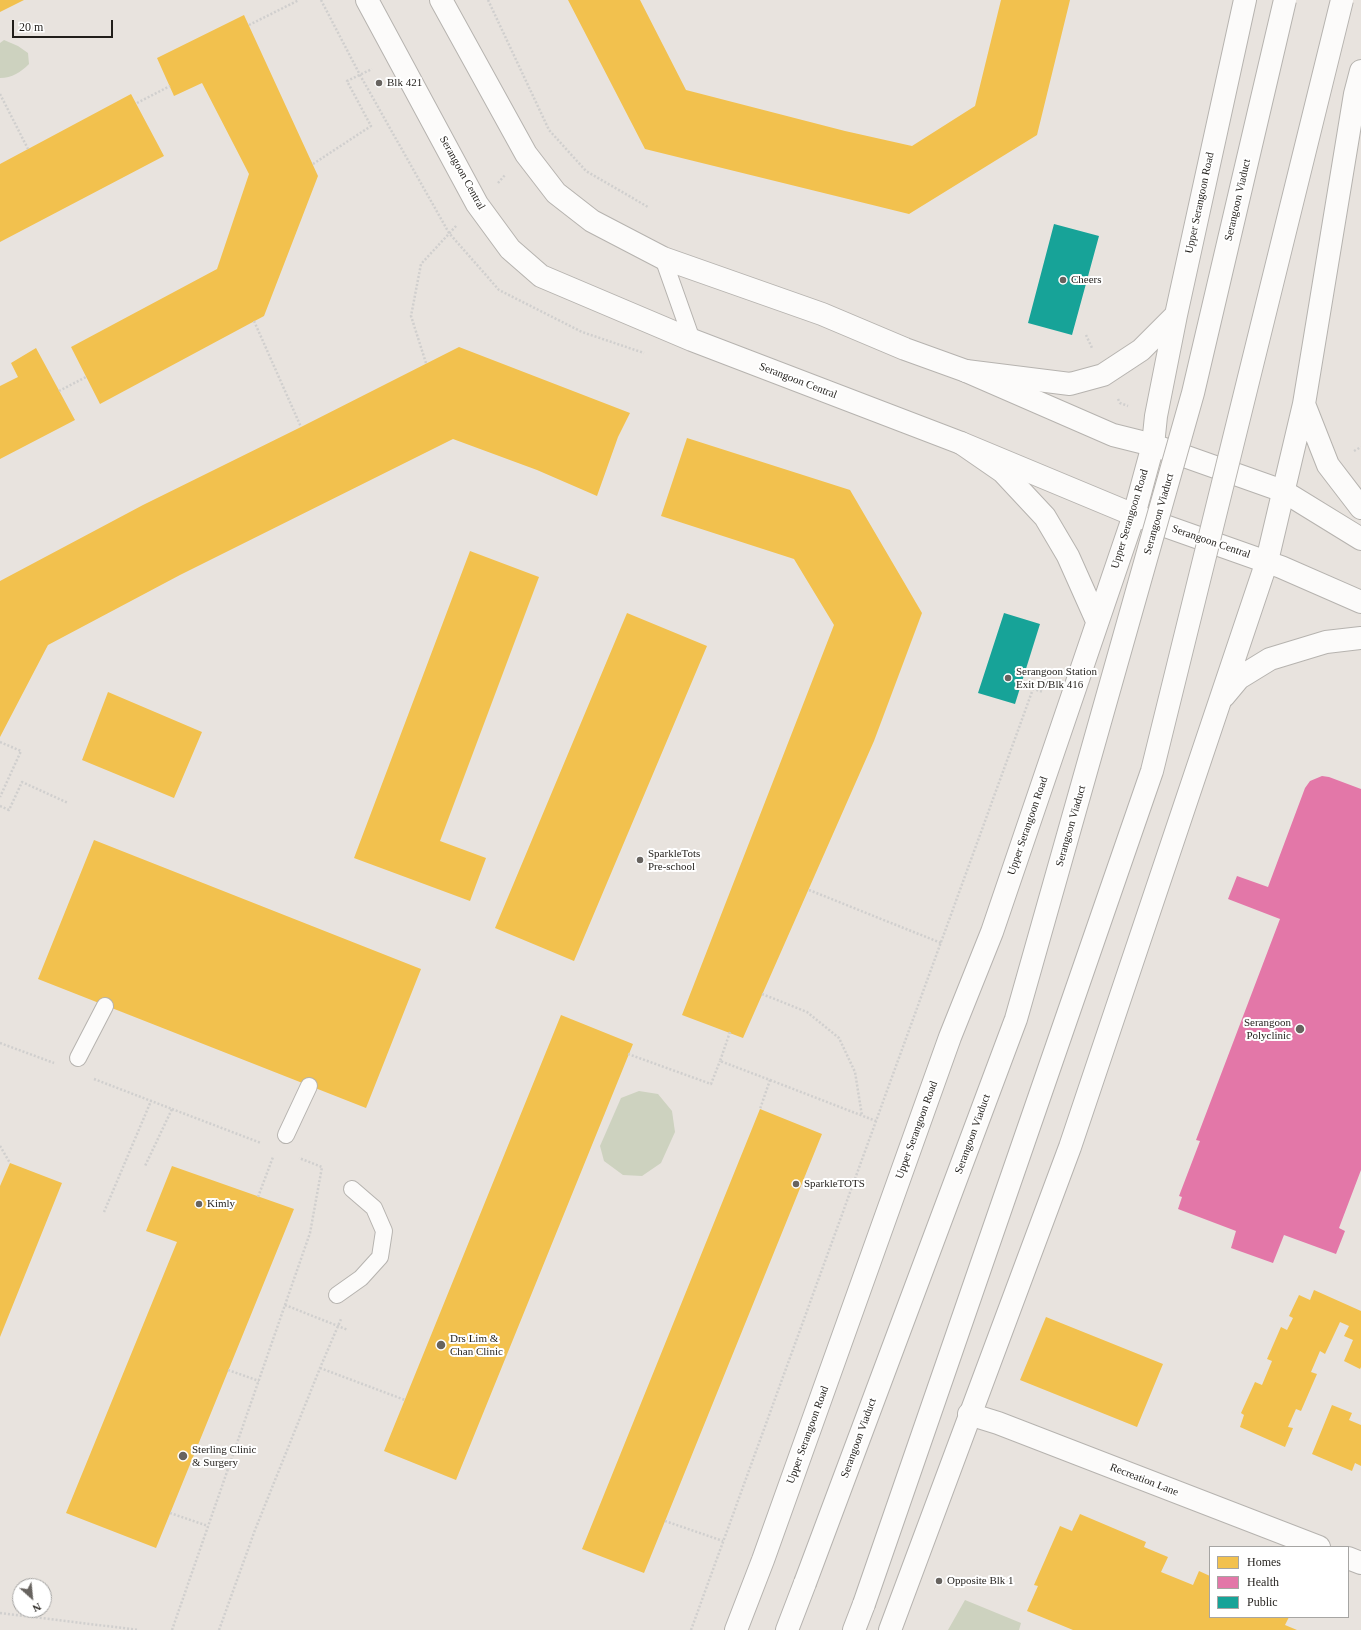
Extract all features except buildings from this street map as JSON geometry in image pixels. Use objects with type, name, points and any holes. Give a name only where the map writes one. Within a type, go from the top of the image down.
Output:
[{"type":"main road","name":"Serangoon Central","points":[[367,0],[477,204],[510,249],[541,276],[692,340],[961,443],[1134,515],[1267,561],[1361,602]]},
{"type":"main road","points":[[440,0],[526,154],[556,193],[592,221],[663,258],[822,314],[966,371],[1113,434],[1153,445],[1284,491],[1361,539]]},
{"type":"main road","name":"Upper Serangoon Road","points":[[736,1630],[766,1552],[950,1037],[992,932],[1134,515],[1153,445],[1156,416],[1176,315],[1245,0]]},
{"type":"main road","name":"Serangoon Viaduct","points":[[788,1630],[1016,1019],[1194,393],[1285,0]]},
{"type":"main road","points":[[854,1630],[1152,771],[1342,0]]},
{"type":"main road","points":[[890,1630],[1070,1147],[1267,561],[1304,404],[1355,94],[1361,71]]},
{"type":"main road","points":[[966,371],[1070,384],[1103,375],[1141,350],[1176,315]]},
{"type":"main road","points":[[1304,404],[1328,464],[1361,508]]},
{"type":"main road","points":[[961,443],[1003,472],[1045,517],[1068,556],[1097,620]]},
{"type":"main road","points":[[1220,701],[1239,678],[1270,660],[1326,642],[1361,638]]},
{"type":"main road","name":"Recreation Lane","points":[[970,1414],[998,1423],[1315,1546]]},
{"type":"main road","points":[[1349,1558],[1361,1563]]},
{"type":"lane","points":[[663,258],[692,340]]},
{"type":"lane","points":[[78,1058],[105,1006]]},
{"type":"lane","points":[[286,1135],[309,1086]]},
{"type":"lane","points":[[337,1295],[361,1278],[380,1257],[384,1230],[374,1208],[352,1189]]},
{"type":"path","points":[[249,25],[299,0]]},
{"type":"path","points":[[488,0],[549,130],[586,171],[648,208]]},
{"type":"path","points":[[312,164],[371,126],[347,81],[397,56]]},
{"type":"path","points":[[137,103],[170,86]]},
{"type":"path","points":[[0,94],[28,149]]},
{"type":"path","points":[[426,363],[411,316],[421,264],[449,233]]},
{"type":"path","points":[[254,322],[302,428]]},
{"type":"path","points":[[58,391],[86,377]]},
{"type":"path","points":[[1021,685],[1045,692]]},
{"type":"path","points":[[691,1630],[1033,689]]},
{"type":"path","points":[[0,742],[21,751],[0,798]]},
{"type":"path","points":[[0,806],[10,810],[22,782],[68,803]]},
{"type":"path","points":[[808,890],[941,943]]},
{"type":"path","points":[[762,994],[807,1012],[839,1038],[855,1072],[862,1116]]},
{"type":"path","points":[[628,1054],[711,1084],[730,1032]]},
{"type":"path","points":[[720,1061],[876,1121]]},
{"type":"path","points":[[760,1109],[770,1080]]},
{"type":"path","points":[[104,1212],[151,1101]]},
{"type":"path","points":[[160,1104],[268,1146]]},
{"type":"path","points":[[145,1166],[172,1109]]},
{"type":"path","points":[[0,1146],[10,1163]]},
{"type":"path","points":[[258,1197],[273,1156]]},
{"type":"path","points":[[172,1630],[310,1233],[322,1167],[296,1156]]},
{"type":"path","points":[[286,1305],[348,1330]]},
{"type":"path","points":[[219,1630],[255,1530],[320,1368],[343,1315]]},
{"type":"path","points":[[320,1368],[405,1400]]},
{"type":"path","points":[[228,1370],[259,1382]]},
{"type":"path","points":[[170,1514],[208,1526]]},
{"type":"path","points":[[666,1521],[723,1541]]},
{"type":"path","points":[[0,1613],[139,1630]]},
{"type":"green space","points":[[4,40],[18,46],[28,53],[29,64],[16,74],[0,78],[0,43]]},
{"type":"green space","points":[[639,1091],[658,1094],[672,1111],[675,1132],[661,1163],[642,1176],[623,1175],[604,1161],[600,1146],[621,1098]]},
{"type":"green space","points":[[965,1600],[1021,1623],[1019,1630],[948,1630]]},
{"type":"place","name":"Blk 421","points":[[379,83]]},
{"type":"place","name":"Cheers","points":[[1063,280]]},
{"type":"place","name":"Serangoon Station Exit D/Blk 416","points":[[1008,678]]},
{"type":"place","name":"SparkleTots Pre-school","points":[[640,860]]},
{"type":"place","name":"Serangoon Polyclinic","points":[[1300,1029]]},
{"type":"place","name":"SparkleTOTS","points":[[796,1184]]},
{"type":"place","name":"Kimly","points":[[199,1204]]},
{"type":"place","name":"Drs Lim & Chan Clinic","points":[[441,1345]]},
{"type":"place","name":"Sterling Clinic & Surgery","points":[[183,1456]]},
{"type":"place","name":"Opposite Blk 1","points":[[939,1581]]}]
